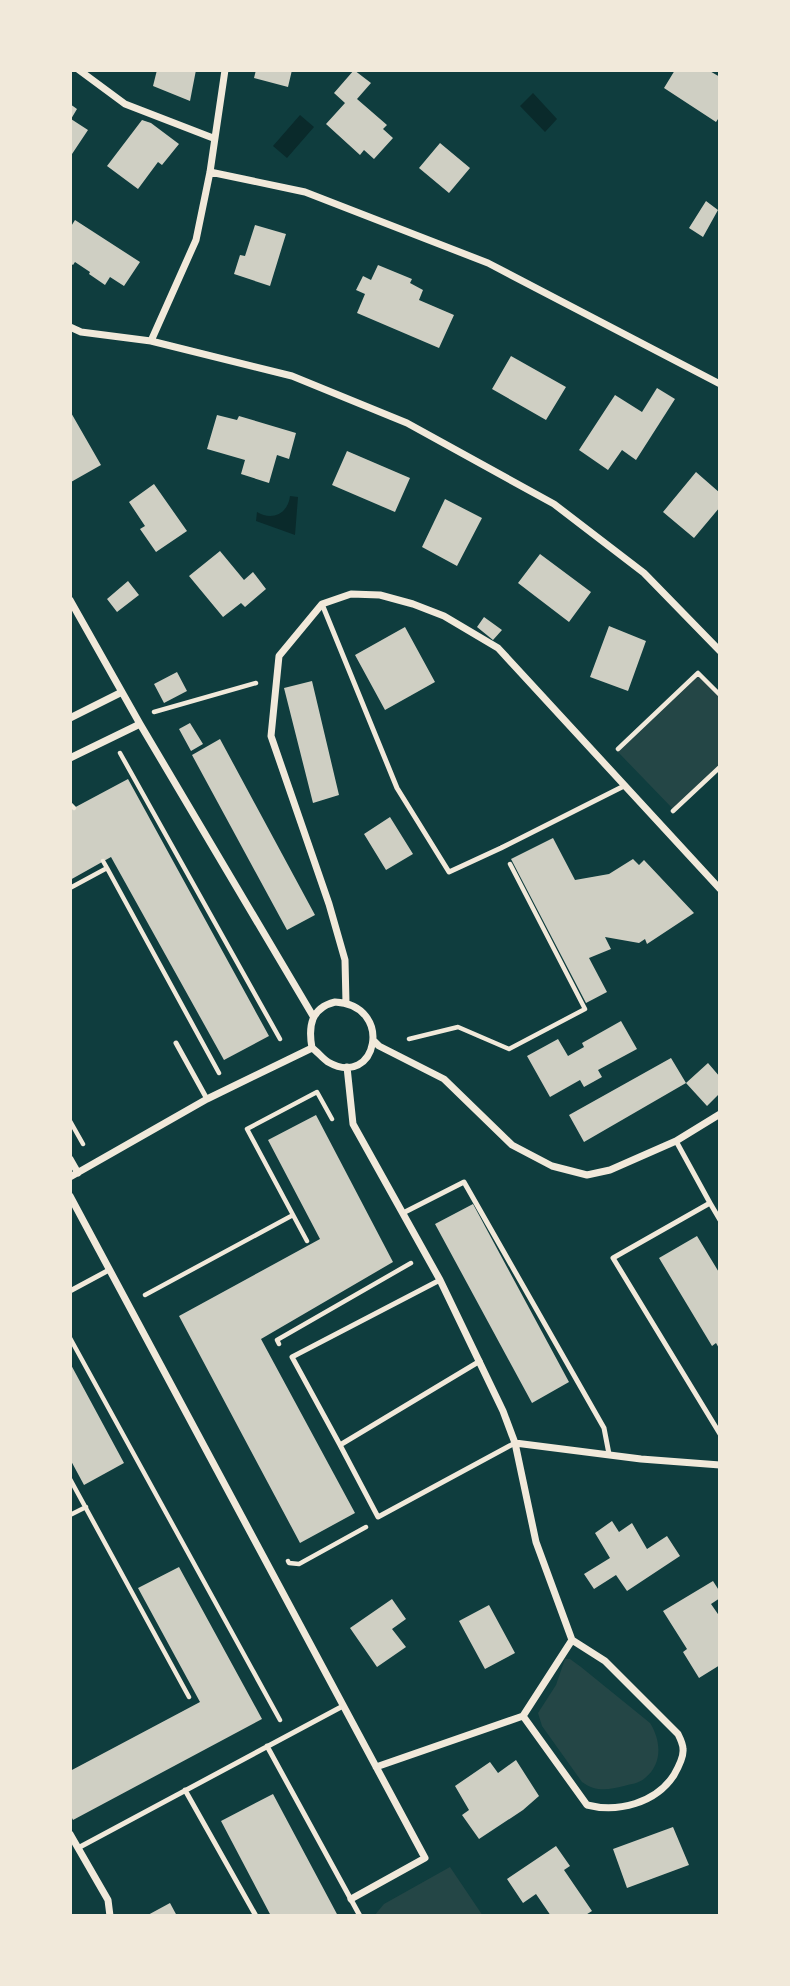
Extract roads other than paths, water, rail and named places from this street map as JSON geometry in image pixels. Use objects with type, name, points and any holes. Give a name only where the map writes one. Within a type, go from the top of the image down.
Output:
[{"type":"street","points":[[79,70],[125,104],[214,138]]},
{"type":"street","points":[[151,341],[196,240],[210,172],[225,70]]},
{"type":"street","points":[[210,172],[305,192],[488,263],[720,384]]},
{"type":"street","points":[[70,327],[81,332],[151,341],[292,376],[418,429],[554,504],[644,573],[720,651]]},
{"type":"street","points":[[346,1003],[345,960],[271,736],[279,656],[322,604],[351,594],[380,595],[444,616],[498,648],[720,889]]},
{"type":"street","points":[[70,600],[140,724],[313,1016]]},
{"type":"street","points":[[70,718],[122,692]]},
{"type":"street","points":[[70,758],[140,724]]},
{"type":"street","points":[[346,1003],[366,1015],[372,1025],[376,1043],[362,1064],[347,1068],[328,1062],[312,1048],[309,1032],[313,1016],[326,1004],[346,1003]]},
{"type":"street","points":[[376,1043],[444,1079],[512,1145],[552,1166],[587,1175],[610,1170],[676,1141],[720,1114]]},
{"type":"street","points":[[70,1159],[74,1175],[207,1099],[312,1048]]},
{"type":"street","points":[[347,1068],[353,1124],[440,1280],[480,1361],[515,1443],[536,1542],[572,1640],[605,1661],[678,1734],[684,1750],[678,1768],[666,1787],[648,1800],[626,1806],[600,1808],[587,1805],[523,1716]]},
{"type":"street","points":[[70,1196],[425,1858],[351,1899]]},
{"type":"street","points":[[515,1443],[719,1466]]},
{"type":"street","points":[[376,1767],[523,1716],[572,1640]]},
{"type":"street","points":[[70,1834],[108,1900],[110,1916]]},
{"type":"lane","points":[[322,604],[397,788],[449,872],[624,786]]},
{"type":"lane","points":[[176,1043],[207,1099]]},
{"type":"lane","points":[[676,1141],[720,1220]]},
{"type":"lane","points":[[402,1213],[464,1182],[604,1428],[609,1454]]},
{"type":"lane","points":[[710,1203],[614,1258],[720,1434]]},
{"type":"lane","points":[[70,1291],[109,1270]]},
{"type":"lane","points":[[440,1280],[292,1357],[378,1517],[515,1443]]},
{"type":"lane","points":[[340,1445],[480,1361]]},
{"type":"lane","points":[[78,1847],[343,1706]]},
{"type":"lane","points":[[267,1746],[360,1916]]},
{"type":"lane","points":[[186,1790],[256,1916]]}]
